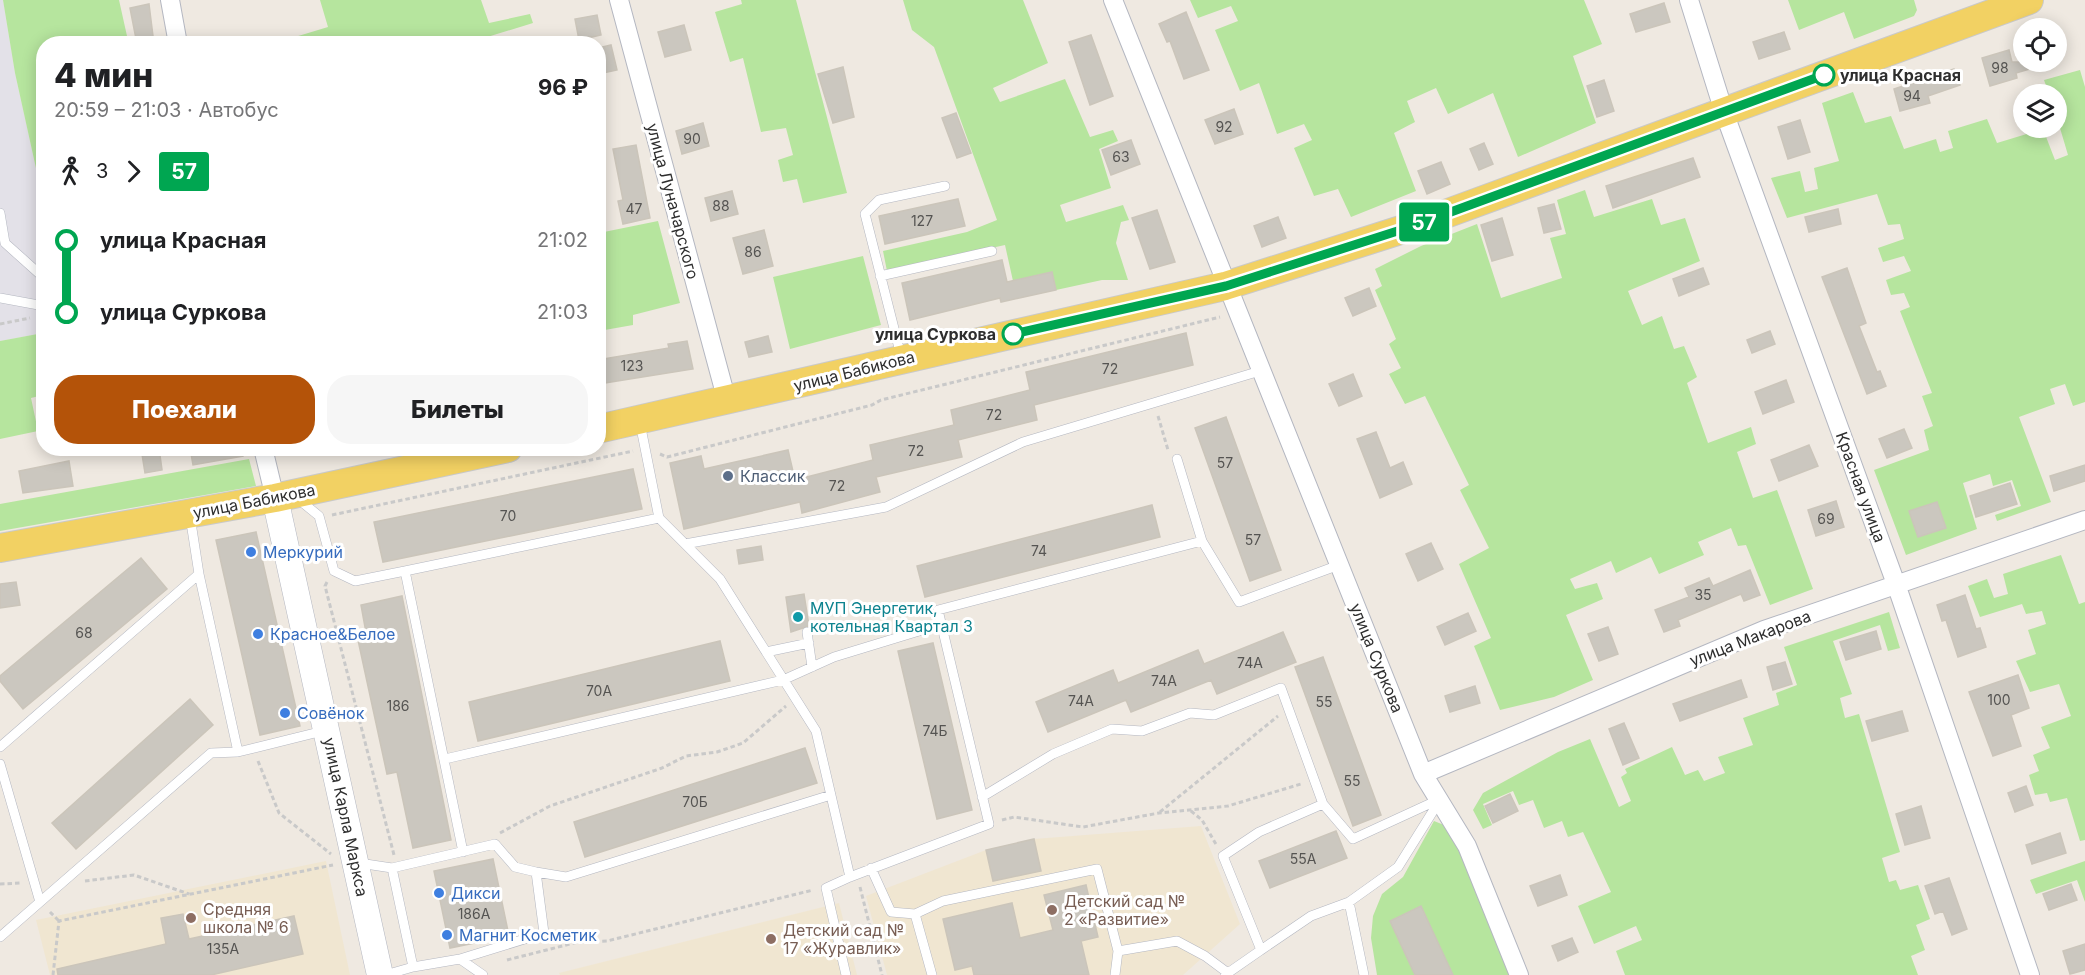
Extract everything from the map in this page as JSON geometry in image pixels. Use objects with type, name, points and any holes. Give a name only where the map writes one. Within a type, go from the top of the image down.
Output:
[{"type":"main road","name":"улица Бабикова","points":[[606,427],[1226,286],[1410,227],[2029,0]]},
{"type":"main road","name":"улица Бабикова","points":[[0,548],[284,496],[471,456]]},
{"type":"street","points":[[170,0],[177,36]]},
{"type":"street","name":"улица Луначарского","points":[[619,0],[727,401]]},
{"type":"street","name":"улица Суркова","points":[[1113,0],[1236,313],[1423,774],[1467,846],[1519,975]]},
{"type":"street","name":"Красная улица","points":[[1689,0],[1724,112],[1896,584],[2030,975]]},
{"type":"street","name":"улица Карла Маркса","points":[[266,456],[284,496],[349,863],[380,975]]},
{"type":"street","name":"улица Макарова","points":[[1423,774],[1764,630],[2085,520]]},
{"type":"lane","points":[[902,358],[865,214],[879,200],[945,186]]},
{"type":"lane","points":[[0,213],[5,243],[36,271]]},
{"type":"lane","points":[[880,276],[992,251]]},
{"type":"lane","points":[[0,298],[36,305]]},
{"type":"lane","points":[[685,544],[886,507],[1023,442],[1260,371]]},
{"type":"lane","points":[[639,420],[659,518],[720,579],[816,731],[850,877]]},
{"type":"lane","points":[[1177,459],[1202,541],[1239,602],[1340,565]]},
{"type":"lane","points":[[284,496],[319,516],[334,570],[355,581],[659,518]]},
{"type":"lane","points":[[190,514],[199,574],[238,752]]},
{"type":"lane","points":[[846,975],[826,888],[871,868],[988,824],[938,610],[1202,541]]},
{"type":"lane","points":[[405,571],[463,852]]},
{"type":"lane","points":[[0,747],[199,574]]},
{"type":"lane","points":[[445,759],[783,680],[834,657],[942,624]]},
{"type":"lane","points":[[807,632],[812,667]]},
{"type":"lane","points":[[766,651],[808,644]]},
{"type":"lane","points":[[982,797],[1053,754],[1112,729],[1142,731],[1190,713],[1214,715],[1281,688],[1323,804],[1353,839],[1440,800]]},
{"type":"lane","points":[[0,937],[211,753],[238,752],[327,731]]},
{"type":"lane","points":[[0,764],[40,902]]},
{"type":"lane","points":[[349,863],[395,867],[495,844],[516,867],[566,877],[831,795]]},
{"type":"lane","points":[[1118,951],[1177,941],[1205,956],[1226,974],[1311,916],[1349,902],[1398,867],[1440,800]]},
{"type":"lane","points":[[1261,950],[1223,856],[1259,832],[1323,804]]},
{"type":"lane","points":[[395,867],[413,967]]},
{"type":"lane","points":[[871,868],[891,912],[915,914],[944,901],[1097,869],[1118,951],[1115,975]]},
{"type":"lane","points":[[384,975],[413,967],[460,959],[544,933],[536,872]]},
{"type":"lane","points":[[1349,902],[1364,975]]},
{"type":"lane","points":[[915,914],[932,975]]},
{"type":"lane","points":[[460,959],[475,967],[483,975]]},
{"type":"path","points":[[319,516],[338,515],[645,449],[667,457],[872,405],[881,400],[1236,313]]},
{"type":"path","points":[[0,324],[31,318]]},
{"type":"path","points":[[1161,424],[1167,449]]},
{"type":"path","points":[[334,570],[325,586],[395,867]]},
{"type":"path","points":[[495,844],[497,834],[550,806],[662,768],[686,756],[717,752],[743,743],[795,698]]},
{"type":"path","points":[[1158,813],[1287,708]]},
{"type":"path","points":[[238,752],[258,761],[279,813],[326,849],[349,863]]},
{"type":"path","points":[[988,824],[1014,817],[1083,827],[1158,813],[1228,806],[1314,780]]},
{"type":"path","points":[[1189,810],[1202,820],[1223,856]]},
{"type":"path","points":[[52,975],[59,921],[349,863]]},
{"type":"path","points":[[60,884],[134,875],[189,894]]},
{"type":"path","points":[[860,887],[882,975]]},
{"type":"path","points":[[475,967],[578,942],[607,941],[808,891]]},
{"type":"shaded area","points":[[0,0],[3,0],[15,73],[36,168],[36,334],[0,341]]},
{"type":"shaded area","name":"Детский сад № 2 «Развитие»","points":[[1201,826],[1240,924],[1183,975],[887,975],[866,896],[986,850],[1034,839]]},
{"type":"shaded area","name":"Средняя школа № 6","points":[[326,861],[350,975],[50,975],[36,920]]},
{"type":"shaded area","name":"Детский сад № 17 «Журавлик»","points":[[839,903],[857,975],[560,975],[559,973]]},
{"type":"green space","points":[[3,0],[119,0],[127,36],[36,36],[36,168],[15,73]]},
{"type":"green space","points":[[320,0],[481,0],[489,23],[530,14],[533,23],[491,36],[298,36],[328,27]]},
{"type":"green space","points":[[741,0],[796,0],[847,193],[803,203],[797,179],[783,182],[778,160],[793,155],[786,128],[761,132],[743,58],[730,62],[715,12],[742,4]]},
{"type":"green space","points":[[903,0],[1023,0],[1048,63],[993,88],[1000,102],[1065,79],[1090,137],[1113,130],[1118,141],[1099,149],[1111,188],[1060,205],[1066,222],[1123,205],[1129,220],[1121,222],[1116,243],[1128,280],[1102,280],[1056,290],[1052,272],[1013,281],[1005,245],[887,271],[883,251],[967,232],[997,220],[934,47],[912,30]]},
{"type":"green space","points":[[1190,0],[1584,0],[1602,44],[1573,56],[1596,123],[1518,157],[1493,93],[1448,114],[1436,88],[1407,101],[1415,122],[1394,133],[1416,191],[1351,217],[1338,189],[1314,196],[1294,148],[1312,140],[1304,124],[1277,134],[1259,83],[1240,91],[1215,30],[1238,21],[1231,6],[1198,18]]},
{"type":"green space","points":[[1788,0],[1914,0],[1917,10],[1914,16],[1854,39],[1844,12],[1799,30]]},
{"type":"green space","points":[[2080,70],[2085,87],[2085,402],[2073,406],[2065,384],[2050,389],[2055,404],[2019,417],[2051,502],[1997,521],[1995,515],[2021,506],[2012,480],[1993,486],[1990,474],[1963,483],[1977,529],[1906,555],[1874,470],[1929,450],[1924,430],[1933,426],[1922,396],[1932,393],[1900,311],[1910,307],[1904,293],[1891,295],[1886,280],[1911,271],[1904,256],[1883,262],[1878,248],[1904,239],[1900,224],[1888,225],[1877,194],[1787,218],[1771,178],[1800,171],[1805,192],[1818,189],[1814,168],[1839,161],[1822,103],[1853,92],[1865,123],[1891,116],[1904,149],[1936,139],[1940,152],[1953,148],[1948,131],[1987,119],[1997,143],[2013,138],[2046,138],[2055,160],[2068,155],[2063,138],[2067,138],[2067,84],[2045,84],[2044,80]]},
{"type":"green space","points":[[1585,190],[1594,217],[1652,199],[1661,225],[1685,218],[1700,261],[1628,291],[1642,325],[1662,316],[1674,349],[1684,346],[1697,377],[1687,383],[1708,443],[1751,427],[1756,444],[1737,452],[1753,498],[1777,490],[1813,589],[1770,605],[1746,545],[1738,546],[1731,528],[1698,542],[1704,555],[1659,574],[1651,557],[1616,573],[1611,561],[1570,579],[1575,589],[1597,583],[1603,599],[1566,615],[1593,680],[1554,697],[1500,710],[1474,646],[1491,638],[1459,564],[1489,548],[1460,490],[1469,485],[1425,396],[1405,404],[1389,374],[1401,368],[1389,344],[1396,339],[1375,290],[1382,286],[1375,269],[1421,246],[1477,224],[1501,298],[1562,278],[1550,238],[1566,234],[1557,200]]},
{"type":"green space","points":[[658,221],[680,303],[633,315],[633,325],[606,330],[606,232]]},
{"type":"green space","points":[[863,256],[881,325],[790,349],[773,277]]},
{"type":"green space","points":[[36,334],[36,397],[31,398],[36,431],[0,439],[0,341]]},
{"type":"green space","points":[[249,459],[256,486],[0,531],[0,504]]},
{"type":"green space","points":[[2061,555],[2079,604],[2085,602],[2085,840],[2080,841],[2067,798],[2050,802],[2047,793],[2035,795],[2029,775],[2039,771],[2033,755],[2050,748],[2041,727],[2071,716],[2059,684],[2030,692],[2016,661],[2036,654],[2028,630],[2046,624],[2042,611],[2026,614],[2022,604],[1980,617],[1968,586],[1987,579],[1994,598],[2008,594],[2003,574]]},
{"type":"green space","points":[[1889,612],[1900,648],[1888,651],[1880,625],[1833,641],[1852,694],[1840,698],[1845,718],[1859,714],[1900,852],[1882,858],[1889,882],[1896,880],[1900,890],[1918,885],[1930,919],[1916,925],[1925,950],[1911,956],[1918,975],[1625,975],[1616,951],[1642,940],[1636,926],[1594,944],[1578,906],[1611,892],[1583,832],[1568,837],[1562,821],[1544,828],[1533,800],[1519,805],[1513,791],[1483,804],[1492,825],[1483,829],[1473,810],[1483,793],[1558,752],[1590,739],[1619,807],[1631,801],[1621,777],[1627,773],[1625,769],[1672,747],[1685,775],[1698,770],[1704,781],[1725,773],[1718,757],[1753,745],[1743,718],[1779,705],[1776,693],[1797,685],[1784,647]]},
{"type":"green space","points":[[1434,821],[1449,827],[1514,975],[1377,975],[1371,938],[1373,916],[1382,894],[1403,877]]},
{"type":"green space","points":[[2085,861],[2085,902],[2077,880],[2036,894],[2030,880]]},
{"type":"building","points":[[1664,3],[1670,22],[1636,32],[1630,14]]},
{"type":"building","points":[[149,4],[153,36],[135,36],[130,8]]},
{"type":"building","points":[[1186,12],[1209,70],[1184,79],[1170,41],[1167,42],[1159,24]]},
{"type":"building","points":[[597,15],[601,35],[578,36],[575,19]]},
{"type":"building","points":[[684,25],[691,50],[665,57],[658,32]]},
{"type":"building","points":[[1784,32],[1790,49],[1759,59],[1753,42]]},
{"type":"building","points":[[1091,35],[1113,96],[1090,105],[1069,42]]},
{"type":"building","points":[[611,45],[617,70],[606,72],[606,46]]},
{"type":"building","points":[[2009,50],[2013,72],[2019,72],[2016,73],[2017,78],[1990,86],[1982,58]]},
{"type":"building","points":[[843,67],[854,117],[833,123],[818,74]]},
{"type":"building","points":[[1954,69],[1960,85],[1928,96],[1930,103],[1900,111],[1894,89]]},
{"type":"building","points":[[1604,80],[1614,111],[1597,117],[1587,86]]},
{"type":"building","points":[[1234,109],[1243,134],[1215,144],[1205,120]]},
{"type":"building","points":[[956,113],[971,153],[957,158],[942,118]]},
{"type":"building","points":[[1800,120],[1810,152],[1788,159],[1778,127]]},
{"type":"building","points":[[703,123],[709,146],[682,154],[676,131]]},
{"type":"building","points":[[1131,140],[1140,164],[1111,175],[1102,150]]},
{"type":"building","points":[[1484,143],[1493,164],[1479,170],[1470,149]]},
{"type":"building","points":[[636,145],[650,218],[623,224],[618,201],[623,200],[613,149]]},
{"type":"building","points":[[1693,158],[1700,177],[1613,208],[1606,186]]},
{"type":"building","points":[[1441,162],[1450,184],[1427,194],[1418,171]]},
{"type":"building","points":[[732,191],[738,214],[711,221],[705,198]]},
{"type":"building","points":[[958,199],[965,226],[885,244],[879,216]]},
{"type":"building","points":[[1554,204],[1561,229],[1544,233],[1538,208]]},
{"type":"building","points":[[1838,209],[1841,224],[1809,232],[1805,217]]},
{"type":"building","points":[[1157,210],[1175,262],[1150,269],[1132,218]]},
{"type":"building","points":[[1278,217],[1286,238],[1262,247],[1254,226]]},
{"type":"building","points":[[1502,218],[1513,255],[1492,261],[1481,225]]},
{"type":"building","points":[[764,230],[773,266],[743,274],[733,238]]},
{"type":"building","points":[[1002,260],[1007,282],[1052,272],[1056,290],[1001,302],[1000,298],[910,320],[902,283]]},
{"type":"building","points":[[1703,268],[1709,284],[1679,296],[1673,279]]},
{"type":"building","points":[[1847,268],[1866,323],[1859,326],[1877,372],[1880,371],[1886,386],[1867,394],[1822,277]]},
{"type":"building","points":[[1369,288],[1376,306],[1353,316],[1345,298]]},
{"type":"building","points":[[1770,331],[1775,344],[1752,353],[1747,340]]},
{"type":"building","points":[[1186,333],[1193,365],[1034,405],[1037,420],[958,440],[962,457],[876,477],[880,492],[802,513],[800,502],[684,529],[670,463],[701,456],[704,469],[788,450],[795,480],[873,460],[870,445],[954,425],[951,410],[1030,390],[1026,372]]},
{"type":"building","points":[[768,336],[772,352],[749,357],[745,342]]},
{"type":"building","points":[[687,341],[693,369],[606,383],[606,359],[669,348],[668,344]]},
{"type":"building","points":[[1353,374],[1362,396],[1339,406],[1329,384]]},
{"type":"building","points":[[1786,380],[1794,402],[1763,414],[1755,392]]},
{"type":"building","points":[[1226,417],[1281,570],[1250,581],[1195,428]]},
{"type":"building","points":[[1904,429],[1912,448],[1887,458],[1879,439]]},
{"type":"building","points":[[1376,432],[1390,468],[1403,462],[1412,484],[1380,498],[1357,439]]},
{"type":"building","points":[[1809,445],[1818,466],[1779,481],[1771,460]]},
{"type":"building","points":[[142,456],[160,456],[162,470],[145,473]]},
{"type":"building","points":[[191,456],[243,456],[193,465]]},
{"type":"building","points":[[69,461],[73,486],[23,493],[19,471]]},
{"type":"building","points":[[2085,465],[2085,481],[2054,491],[2050,476]]},
{"type":"building","points":[[633,469],[642,509],[383,562],[374,522]]},
{"type":"building","points":[[2010,483],[2017,504],[1976,517],[1970,496]]},
{"type":"building","points":[[1836,501],[1844,527],[1816,536],[1808,510]]},
{"type":"building","points":[[1937,502],[1946,528],[1918,537],[1909,511]]},
{"type":"building","points":[[1152,505],[1160,537],[925,597],[917,566]]},
{"type":"building","points":[[256,532],[300,726],[260,735],[216,540]]},
{"type":"building","points":[[1431,543],[1443,569],[1418,581],[1406,554]]},
{"type":"building","points":[[761,546],[763,560],[739,564],[737,550]]},
{"type":"building","points":[[141,558],[167,589],[23,709],[0,681],[0,676]]},
{"type":"building","points":[[1750,570],[1760,595],[1744,601],[1741,594],[1678,620],[1680,626],[1664,632],[1655,610],[1689,597],[1685,588],[1709,578],[1713,586]]},
{"type":"building","points":[[16,582],[20,605],[0,608],[0,584]]},
{"type":"building","name":"МУП Энергетик, котельная Квартал З","points":[[804,594],[809,626],[791,632],[786,597]]},
{"type":"building","points":[[1965,595],[1976,629],[1980,628],[1986,647],[1958,657],[1946,620],[1942,621],[1937,605]]},
{"type":"building","points":[[402,596],[451,840],[413,848],[397,772],[387,774],[358,640],[367,638],[361,605]]},
{"type":"building","points":[[1468,613],[1476,631],[1445,645],[1437,627]]},
{"type":"building","points":[[1608,627],[1618,654],[1599,661],[1588,634]]},
{"type":"building","points":[[1876,631],[1881,649],[1846,660],[1840,642]]},
{"type":"building","points":[[1283,632],[1296,662],[1217,694],[1211,680],[1131,712],[1126,700],[1048,732],[1036,702],[1113,670],[1118,683],[1198,650],[1204,664]]},
{"type":"building","points":[[720,641],[730,681],[478,741],[469,702]]},
{"type":"building","points":[[933,643],[972,810],[937,819],[898,651]]},
{"type":"building","points":[[1323,657],[1381,815],[1353,826],[1295,667]]},
{"type":"building","points":[[1785,662],[1792,684],[1773,690],[1767,667]]},
{"type":"building","points":[[2018,675],[2029,708],[2011,715],[2021,746],[1993,756],[1969,692]]},
{"type":"building","points":[[1741,680],[1747,697],[1680,721],[1673,704]]},
{"type":"building","points":[[1475,686],[1480,703],[1450,712],[1445,696]]},
{"type":"building","points":[[190,699],[213,725],[76,849],[52,823]]},
{"type":"building","points":[[1902,711],[1908,731],[1872,741],[1866,721]]},
{"type":"building","points":[[1624,723],[1639,758],[1623,765],[1609,729]]},
{"type":"building","points":[[805,748],[817,783],[585,857],[574,822]]},
{"type":"building","points":[[2026,786],[2033,805],[2015,812],[2008,793]]},
{"type":"building","points":[[1510,794],[1518,811],[1493,823],[1485,806]]},
{"type":"building","points":[[1921,806],[1930,838],[1905,845],[1896,814]]},
{"type":"building","points":[[1336,831],[1347,858],[1270,888],[1259,861]]},
{"type":"building","points":[[2060,833],[2066,853],[2032,864],[2026,845]]},
{"type":"building","points":[[1034,839],[1041,871],[993,881],[986,850]]},
{"type":"building","points":[[493,859],[509,936],[450,948],[434,871]]},
{"type":"building","points":[[1560,875],[1567,895],[1538,906],[1530,886]]},
{"type":"building","points":[[1949,878],[1967,929],[1952,935],[1943,911],[1935,914],[1925,886]]},
{"type":"building","points":[[2071,884],[2077,900],[2049,910],[2043,894]]},
{"type":"building","points":[[1086,885],[1098,937],[1081,941],[1089,975],[974,975],[972,966],[955,970],[943,919],[1012,903],[1020,938],[1053,930],[1044,895]]},
{"type":"building","points":[[1421,906],[1453,975],[1415,975],[1390,921]]},
{"type":"building","points":[[183,914],[189,939],[294,916],[303,954],[211,975],[58,975],[57,969],[166,944],[161,918]]},
{"type":"building","points":[[1572,938],[1578,952],[1558,961],[1552,946]]},
{"type":"building","points":[[2085,944],[2085,970],[2070,974],[2063,951]]},
{"type":"bus line","name":"57","points":[[1013,334],[1226,286],[1410,227],[1824,75]]},
{"type":"place","name":"улица Красная","points":[[1824,75]]},
{"type":"place","name":"улица Суркова","points":[[1013,334]]},
{"type":"place","name":"Классик","points":[[728,476]]},
{"type":"place","name":"Меркурий","points":[[251,552]]},
{"type":"place","name":"МУП Энергетик, котельная Квартал З","points":[[798,617]]},
{"type":"place","name":"Красное&Белое","points":[[258,634]]},
{"type":"place","name":"Совёнок","points":[[285,713]]},
{"type":"place","name":"Дикси","points":[[439,893]]},
{"type":"place","name":"Детский сад № 2 «Развитие»","points":[[1052,910]]},
{"type":"place","name":"Средняя школа № 6","points":[[191,918]]},
{"type":"place","name":"Магнит Косметик","points":[[447,935]]},
{"type":"place","name":"Детский сад № 17 «Журавлик»","points":[[771,939]]}]
